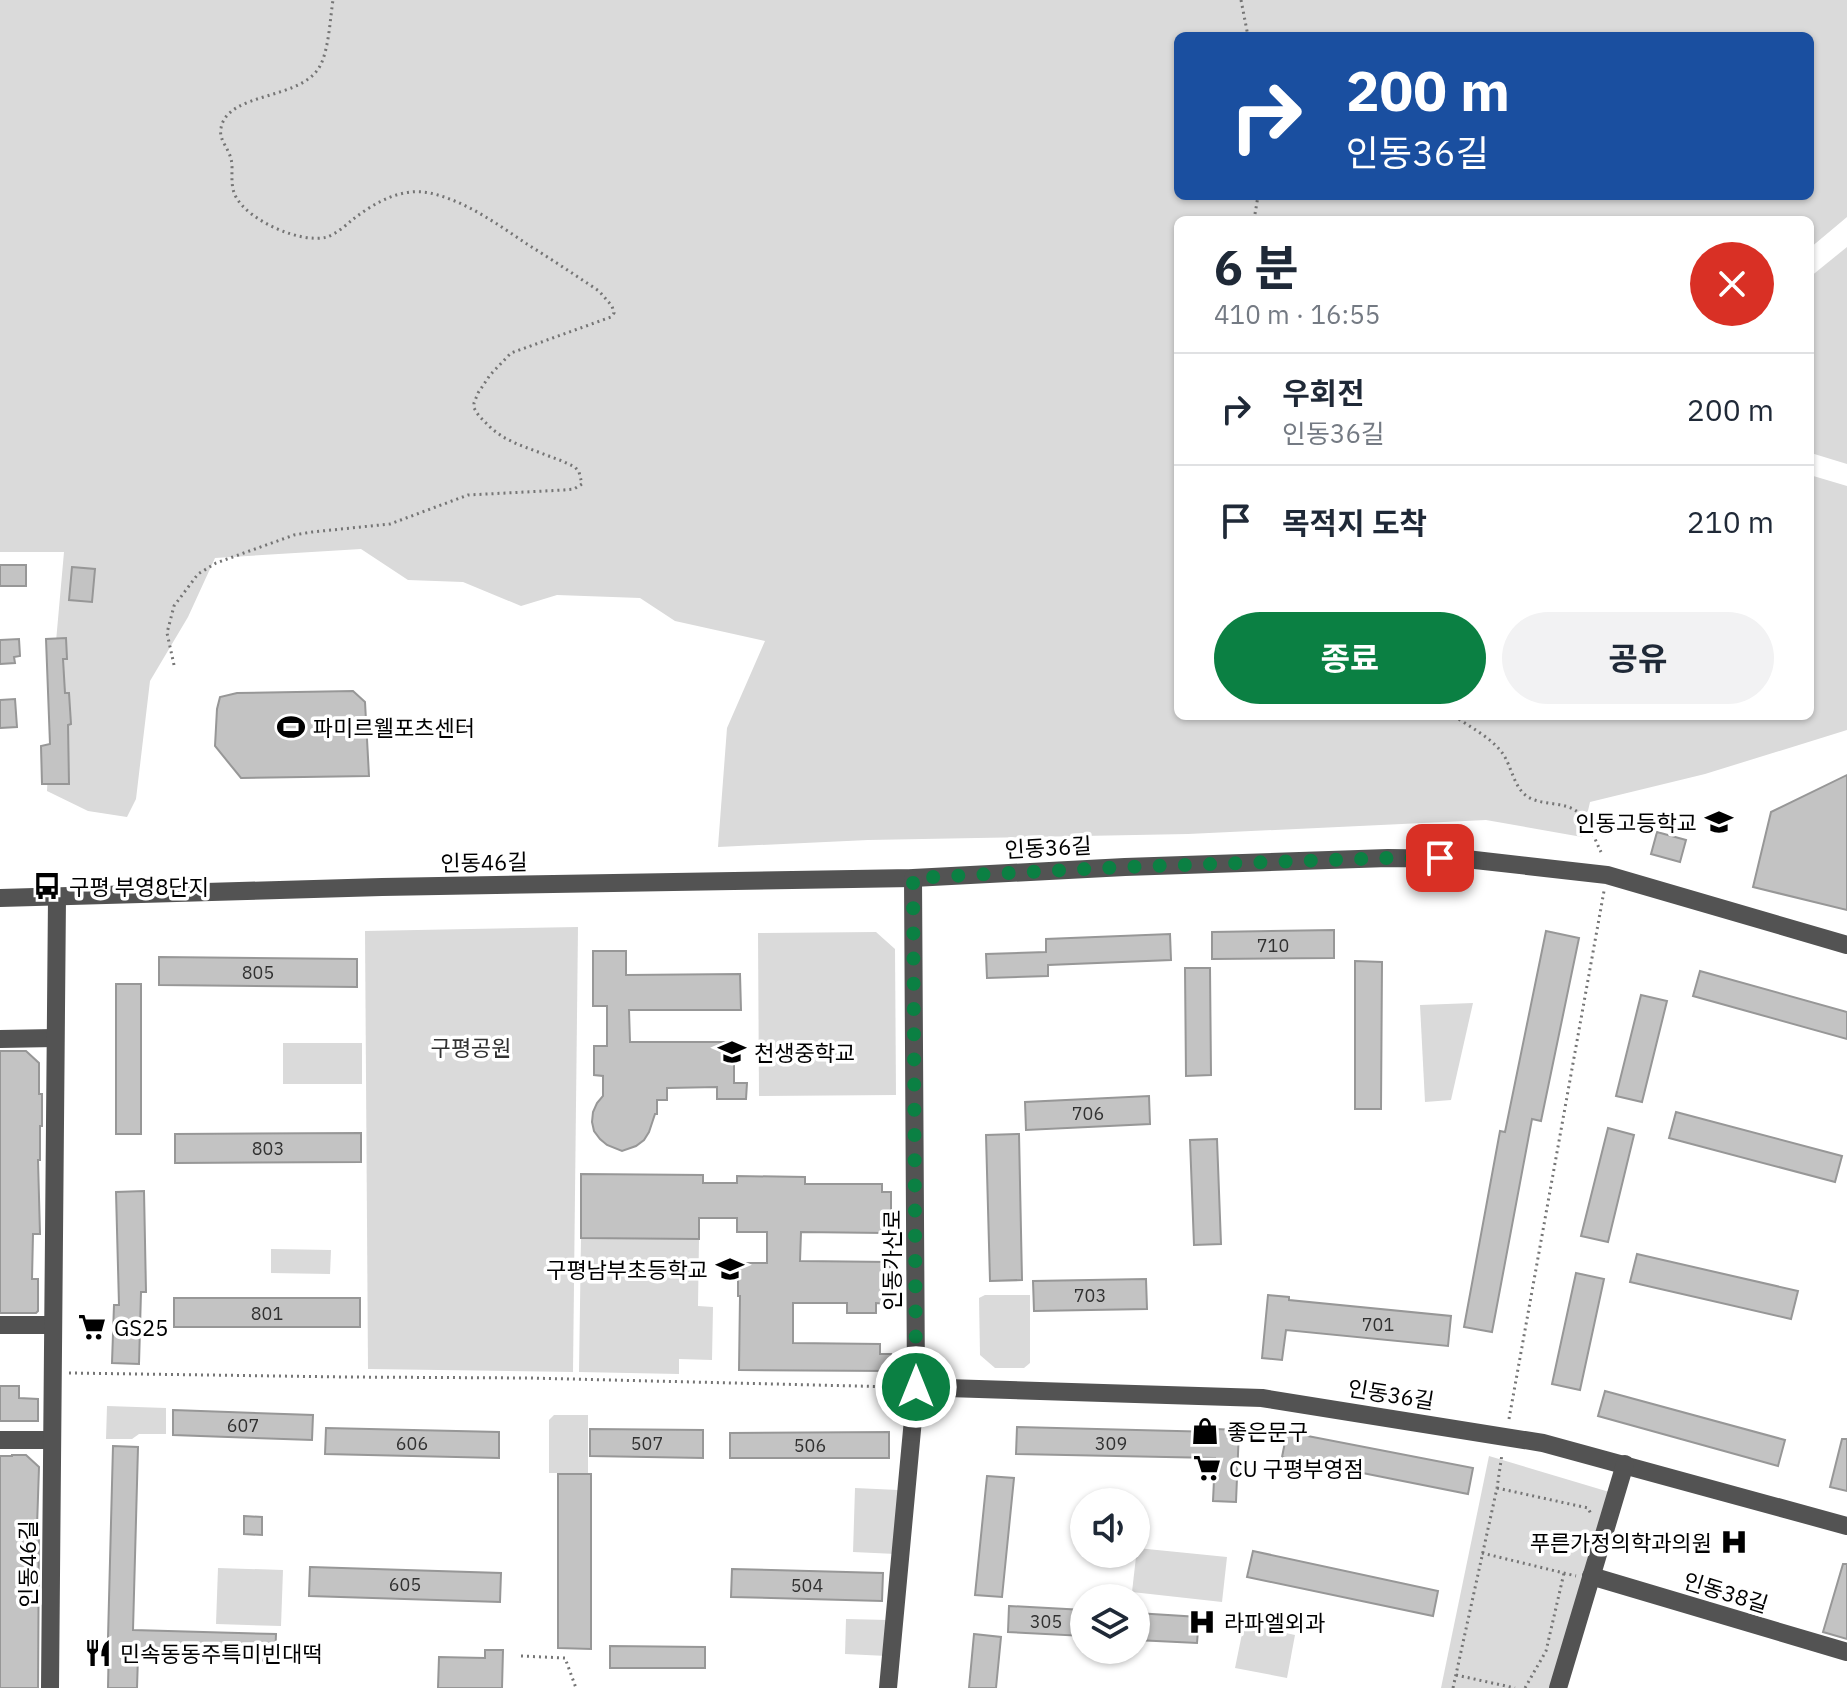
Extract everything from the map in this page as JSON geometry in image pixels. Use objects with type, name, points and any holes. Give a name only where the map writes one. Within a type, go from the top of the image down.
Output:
[{"type":"street","name":"인동36길","points":[[913,878],[1125,867],[1388,858],[1466,859],[1607,875],[1847,945]]},
{"type":"street","name":"인동46길","points":[[0,898],[382,887],[913,878]]},
{"type":"street","name":"인동가산로","points":[[888,1688],[916,1387],[913,878]]},
{"type":"street","name":"인동46길","points":[[50,1688],[57,897]]},
{"type":"street","points":[[0,1039],[55,1038]]},
{"type":"street","points":[[0,1325],[53,1325]]},
{"type":"street","name":"인동36길","points":[[916,1387],[1262,1398],[1543,1443],[1847,1526]]},
{"type":"street","points":[[0,1440],[52,1440]]},
{"type":"street","points":[[1558,1688],[1586,1577],[1625,1464]]},
{"type":"street","name":"인동38길","points":[[1586,1577],[1847,1652]]},
{"type":"path","points":[[174,665],[167,633],[174,606],[198,574],[216,563],[294,535],[390,524],[468,495],[564,490],[582,484],[575,467],[517,444],[492,429],[479,416],[474,403],[490,375],[511,353],[611,317],[614,313],[612,306],[599,291],[481,214],[430,193],[409,193],[381,200],[327,237],[270,226],[247,209],[234,194],[231,155],[221,139],[225,119],[255,98],[295,87],[318,70],[333,0]]},
{"type":"path","points":[[1241,0],[1247,32]]},
{"type":"path","points":[[1460,720],[1501,751],[1525,795],[1579,812],[1601,852]]},
{"type":"path","points":[[1453,1688],[1497,1488],[1607,875]]},
{"type":"path","points":[[53,1373],[529,1378],[916,1387]]},
{"type":"path","points":[[1497,1488],[1588,1508],[1592,1516]]},
{"type":"path","points":[[1482,1553],[1586,1577]]},
{"type":"path","points":[[1525,1688],[1546,1651],[1564,1573]]},
{"type":"path","points":[[521,1656],[565,1658],[576,1688]]},
{"type":"path","points":[[1455,1675],[1515,1688]]},
{"type":"green space","points":[[0,0],[1847,0],[1847,217],[1814,245],[1814,216],[1174,216],[1174,720],[1814,720],[1814,476],[1847,486],[1847,730],[1705,774],[1590,802],[1582,837],[1486,820],[1188,834],[868,840],[718,847],[727,728],[765,641],[675,621],[640,598],[557,595],[521,606],[463,582],[408,580],[361,549],[215,558],[188,617],[150,681],[136,799],[127,817],[88,811],[47,791],[64,552],[0,552]]},
{"type":"green space","points":[[1847,247],[1847,464],[1814,454],[1814,274]]},
{"type":"green space","name":"구평공원","points":[[578,927],[573,1372],[368,1369],[365,931]]},
{"type":"green space","points":[[876,932],[895,949],[896,1095],[759,1096],[758,933]]},
{"type":"green space","points":[[1473,1003],[1451,1100],[1425,1102],[1420,1005]]},
{"type":"green space","points":[[283,1043],[362,1043],[362,1084],[283,1084]]},
{"type":"green space","points":[[581,1238],[699,1239],[698,1306],[713,1307],[712,1360],[679,1359],[679,1374],[579,1372]]},
{"type":"green space","points":[[271,1249],[331,1250],[330,1274],[271,1273]]},
{"type":"green space","points":[[985,1295],[1030,1295],[1030,1363],[1024,1368],[995,1368],[980,1355],[979,1298]]},
{"type":"green space","points":[[107,1406],[166,1408],[166,1434],[106,1439]]},
{"type":"green space","points":[[554,1415],[588,1415],[588,1473],[549,1473],[549,1420]]},
{"type":"green space","points":[[1489,1456],[1616,1494],[1563,1688],[1441,1688]]},
{"type":"green space","points":[[855,1488],[898,1490],[896,1554],[853,1552]]},
{"type":"green space","points":[[1150,1549],[1227,1557],[1222,1602],[1150,1594],[1150,1584],[1133,1584],[1135,1568],[1150,1568]]},
{"type":"green space","points":[[218,1568],[283,1570],[281,1626],[216,1624]]},
{"type":"green space","points":[[846,1619],[888,1620],[887,1656],[845,1654]]},
{"type":"green space","points":[[1244,1624],[1295,1635],[1287,1678],[1235,1668]]},
{"type":"building","points":[[0,565],[26,565],[26,586],[0,586]]},
{"type":"building","points":[[72,567],[95,569],[92,602],[69,600]]},
{"type":"building","points":[[66,638],[67,659],[63,659],[71,724],[68,725],[69,784],[42,784],[41,746],[50,744],[46,639]]},
{"type":"building","points":[[19,639],[20,656],[14,657],[15,663],[0,664],[0,640]]},
{"type":"building","name":"파미르웰포츠센터","points":[[353,691],[365,702],[369,776],[241,778],[215,746],[220,697],[237,693]]},
{"type":"building","points":[[15,699],[17,727],[0,728],[0,700]]},
{"type":"building","points":[[1847,775],[1847,910],[1753,887],[1771,812]]},
{"type":"building","points":[[1657,832],[1686,840],[1680,862],[1651,854]]},
{"type":"building","points":[[1334,930],[1334,958],[1212,959],[1212,932]]},
{"type":"building","points":[[1546,931],[1579,938],[1541,1121],[1532,1119],[1492,1332],[1464,1327],[1500,1131],[1505,1132]]},
{"type":"building","points":[[1170,934],[1171,960],[1048,965],[1048,976],[987,978],[986,954],[1046,952],[1046,939]]},
{"type":"building","points":[[593,951],[626,951],[626,975],[740,974],[741,1010],[629,1010],[630,1042],[734,1042],[734,1083],[747,1083],[746,1099],[717,1099],[717,1087],[667,1088],[667,1100],[657,1100],[657,1114],[644,1140],[622,1151],[600,1139],[592,1122],[593,1112],[603,1096],[603,1076],[594,1075],[594,1046],[607,1046],[607,1006],[593,1006]]},
{"type":"building","points":[[159,957],[357,959],[357,987],[159,985]]},
{"type":"building","points":[[1355,961],[1382,962],[1381,1109],[1355,1109]]},
{"type":"building","points":[[1185,968],[1210,968],[1211,1075],[1186,1076]]},
{"type":"building","points":[[1700,971],[1847,1012],[1847,1039],[1693,996]]},
{"type":"building","points":[[116,984],[141,984],[141,1134],[116,1134]]},
{"type":"building","points":[[1641,995],[1667,1001],[1642,1102],[1616,1096]]},
{"type":"building","points":[[0,1051],[26,1051],[39,1063],[39,1094],[42,1094],[38,1160],[40,1234],[33,1234],[32,1279],[38,1279],[36,1313],[0,1313]]},
{"type":"building","points":[[1149,1096],[1150,1124],[1026,1130],[1025,1102]]},
{"type":"building","points":[[1676,1112],[1842,1156],[1835,1182],[1669,1138]]},
{"type":"building","points":[[1608,1128],[1634,1135],[1608,1242],[1581,1236]]},
{"type":"building","points":[[361,1133],[361,1162],[175,1163],[175,1134]]},
{"type":"building","points":[[1019,1134],[1022,1280],[990,1281],[986,1135]]},
{"type":"building","points":[[1217,1139],[1221,1244],[1194,1245],[1190,1140]]},
{"type":"building","points":[[581,1174],[703,1175],[703,1183],[737,1183],[737,1176],[805,1177],[805,1184],[882,1184],[882,1192],[891,1192],[891,1226],[884,1225],[884,1233],[801,1232],[800,1261],[890,1262],[889,1304],[876,1303],[876,1313],[847,1313],[847,1303],[793,1303],[793,1343],[880,1344],[880,1354],[891,1354],[891,1371],[739,1370],[738,1263],[767,1263],[767,1232],[737,1232],[737,1218],[699,1218],[699,1239],[581,1238]]},
{"type":"building","points":[[144,1191],[146,1292],[141,1292],[139,1364],[112,1363],[114,1305],[119,1305],[116,1192]]},
{"type":"building","points":[[1637,1254],[1798,1291],[1791,1319],[1630,1282]]},
{"type":"building","points":[[1576,1273],[1604,1279],[1580,1390],[1552,1384]]},
{"type":"building","points":[[1146,1279],[1147,1309],[1034,1311],[1033,1281]]},
{"type":"building","points":[[1268,1295],[1289,1297],[1289,1300],[1451,1316],[1448,1346],[1286,1330],[1282,1360],[1262,1358]]},
{"type":"building","points":[[174,1298],[360,1298],[360,1327],[174,1327]]},
{"type":"building","points":[[0,1386],[19,1386],[19,1398],[38,1399],[38,1421],[0,1421]]},
{"type":"building","points":[[1605,1391],[1785,1440],[1778,1466],[1598,1416]]},
{"type":"building","points":[[173,1410],[313,1415],[312,1440],[173,1435]]},
{"type":"building","points":[[1017,1427],[1239,1430],[1236,1502],[1213,1501],[1215,1458],[1016,1454]]},
{"type":"building","points":[[326,1428],[499,1432],[499,1458],[325,1454]]},
{"type":"building","points":[[590,1429],[703,1430],[703,1458],[590,1456]]},
{"type":"building","points":[[889,1432],[889,1458],[730,1458],[730,1433]]},
{"type":"building","points":[[1287,1432],[1473,1468],[1468,1494],[1282,1457]]},
{"type":"building","points":[[1842,1439],[1847,1439],[1847,1491],[1830,1487]]},
{"type":"building","points":[[113,1446],[138,1447],[133,1630],[276,1634],[275,1661],[138,1656],[137,1688],[108,1688]]},
{"type":"building","points":[[26,1455],[39,1467],[38,1688],[0,1688],[0,1456]]},
{"type":"building","points":[[558,1474],[591,1474],[591,1649],[558,1648]]},
{"type":"building","points":[[987,1476],[1014,1478],[1002,1597],[975,1595]]},
{"type":"building","points":[[244,1516],[262,1517],[262,1535],[244,1534]]},
{"type":"building","points":[[1253,1551],[1438,1591],[1433,1616],[1247,1577]]},
{"type":"building","points":[[1843,1564],[1847,1564],[1847,1639],[1823,1632]]},
{"type":"building","points":[[310,1567],[501,1573],[500,1602],[309,1596]]},
{"type":"building","points":[[732,1569],[883,1573],[882,1601],[731,1597]]},
{"type":"building","points":[[1009,1606],[1070,1609],[1070,1635],[1008,1632]]},
{"type":"building","points":[[1150,1614],[1199,1617],[1197,1643],[1150,1641]]},
{"type":"building","points":[[974,1634],[1001,1637],[996,1688],[969,1688]]},
{"type":"building","points":[[610,1646],[705,1647],[705,1668],[610,1668]]},
{"type":"building","points":[[485,1650],[503,1650],[502,1688],[438,1688],[439,1657],[485,1658]]},
{"type":"place","name":"파미르웰포츠센터","points":[[291,727]]},
{"type":"place","name":"인동고등학교","points":[[1719,822]]},
{"type":"place","name":"구평 부영8단지","points":[[47,886]]},
{"type":"place","name":"천생중학교","points":[[732,1052]]},
{"type":"place","name":"구평남부초등학교","points":[[730,1269]]},
{"type":"place","name":"GS25","points":[[92,1327]]},
{"type":"place","name":"좋은문구","points":[[1205,1431]]},
{"type":"place","name":"CU 구평부영점","points":[[1207,1468]]},
{"type":"place","name":"푸른가정의학과의원","points":[[1734,1542]]},
{"type":"place","name":"라파엘외과","points":[[1202,1622]]},
{"type":"place","name":"민속동동주특미빈대떡","points":[[98,1653]]},
{"type":"route","points":[[916,1387],[913,878],[1125,867],[1440,858]]}]
